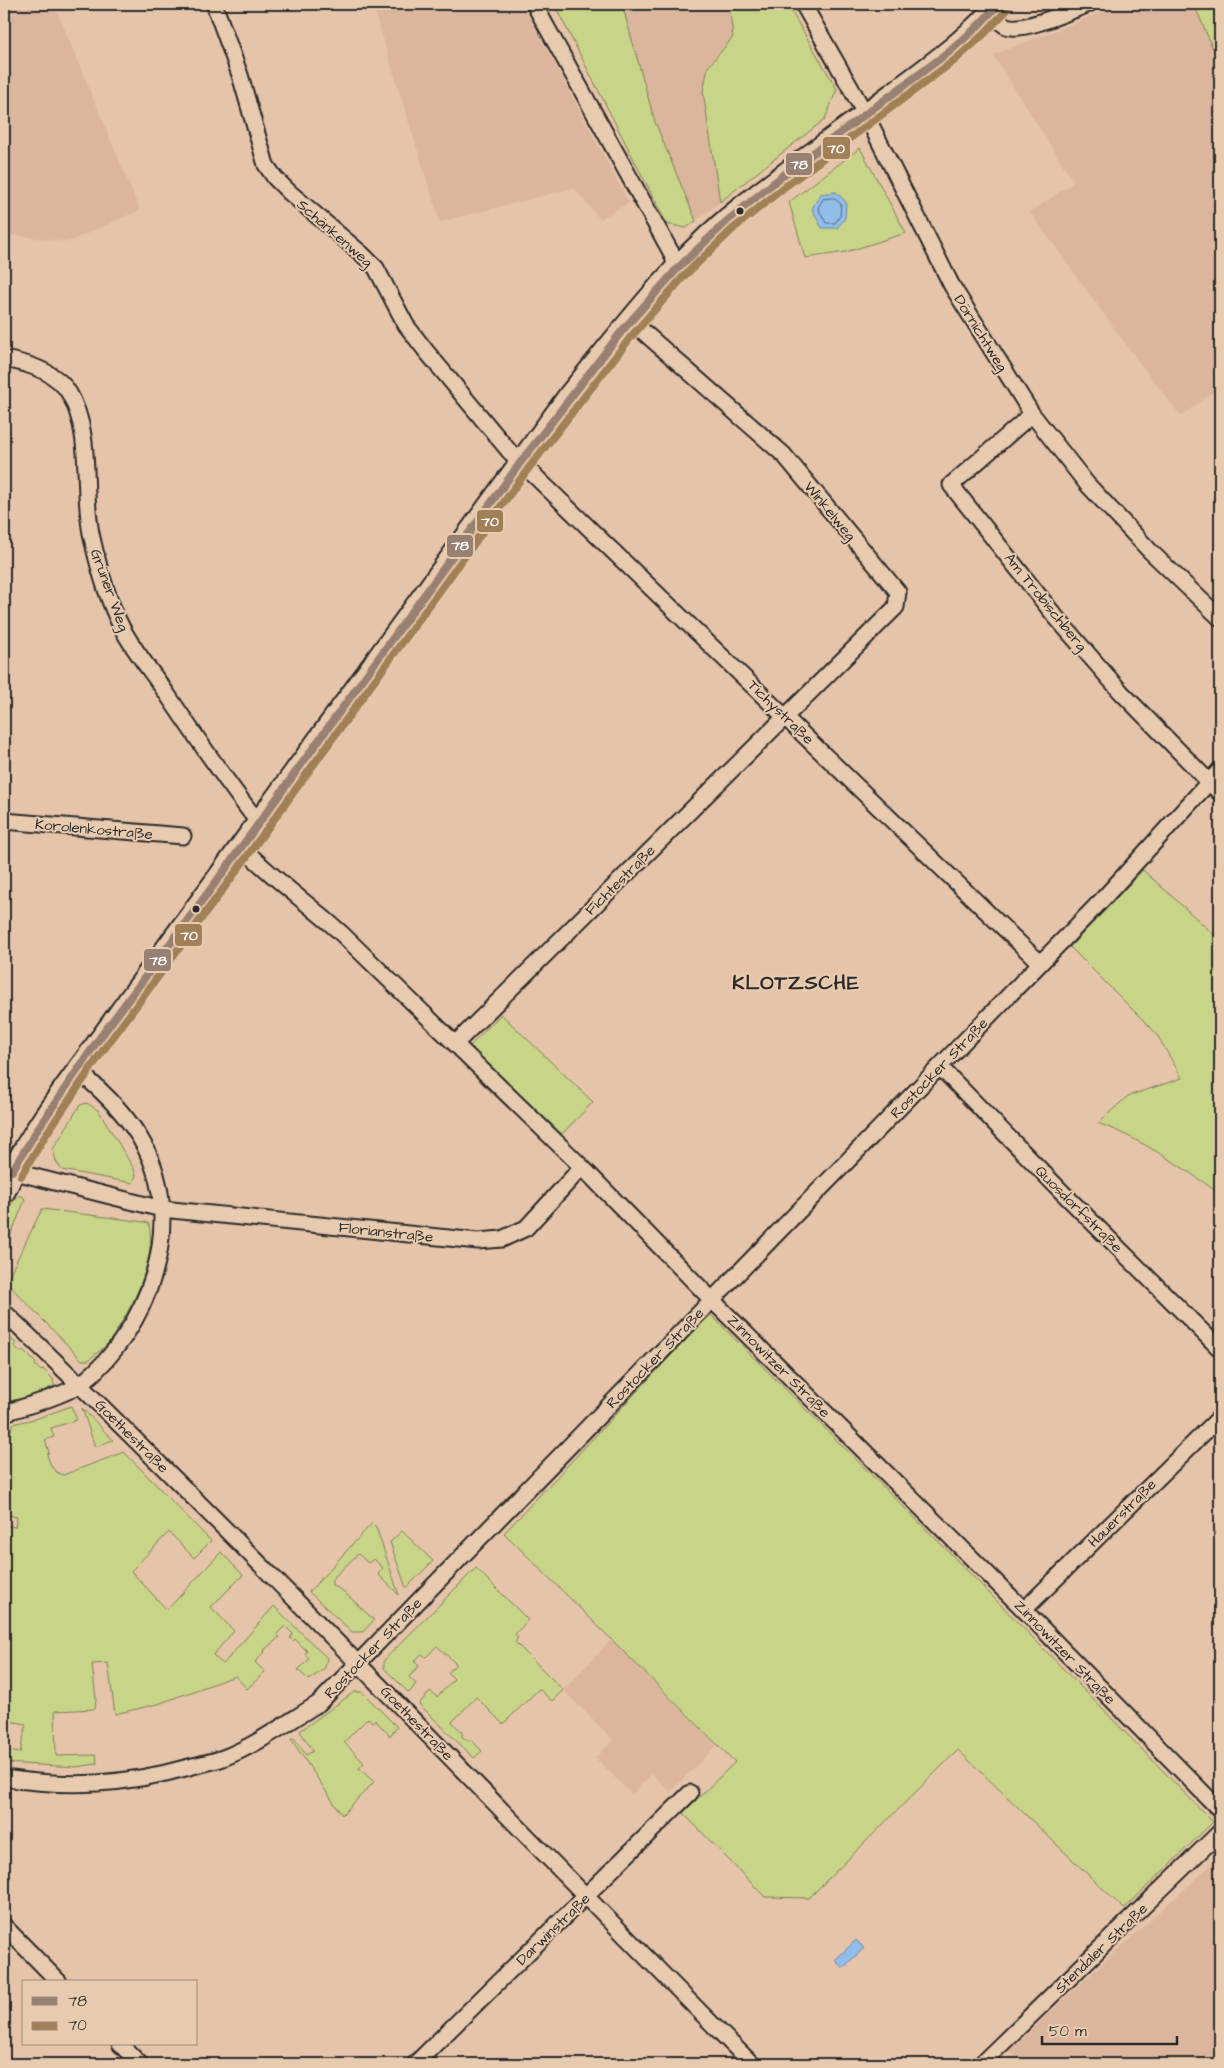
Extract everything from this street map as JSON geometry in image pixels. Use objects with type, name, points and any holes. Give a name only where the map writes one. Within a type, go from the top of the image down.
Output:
[{"type":"street","name":"Schänkenweg","points":[[214,4],[253,116],[263,158],[275,178],[364,255],[376,268],[406,325],[509,451],[521,462]]},
{"type":"street","points":[[534,4],[672,254],[677,268]]},
{"type":"street","name":"Dörnichtweg","points":[[804,4],[866,115],[952,286],[1032,414],[1094,490],[1150,551],[1220,618]]},
{"type":"street","points":[[7,1178],[38,1126],[78,1070],[242,848],[571,394],[677,268],[738,212],[930,67],[995,8],[1006,26],[1016,27],[1028,26],[1090,4]]},
{"type":"street","name":"Winkelweg","points":[[631,321],[784,455],[898,592],[896,607],[784,716]]},
{"type":"street","name":"Grüner Weg","points":[[4,359],[26,363],[49,374],[68,391],[76,409],[81,429],[91,536],[105,584],[122,628],[202,745],[259,823]]},
{"type":"street","name":"Am Trobischberg","points":[[1032,414],[951,485],[1061,622],[1122,692],[1215,788]]},
{"type":"street","name":"Tichystraße","points":[[521,462],[1040,963]]},
{"type":"street","name":"Fichtestraße","points":[[456,1043],[784,716]]},
{"type":"street","name":"Rostocker Straße","points":[[4,1778],[38,1783],[126,1782],[223,1758],[264,1737],[319,1703],[1040,963],[1215,788],[1220,770]]},
{"type":"street","name":"Korolenkostraße","points":[[4,821],[184,836]]},
{"type":"street","name":"Zinnowitzer Straße","points":[[242,848],[256,862],[316,910],[456,1043],[1024,1610],[1220,1810]]},
{"type":"street","name":"Quosdorfstraße","points":[[940,1067],[1220,1349]]},
{"type":"street","points":[[4,1413],[41,1401],[80,1384],[111,1355],[141,1310],[158,1261],[162,1209],[156,1174],[145,1147],[109,1097],[78,1070]]},
{"type":"street","name":"Florianstraße","points":[[7,1178],[162,1209],[478,1241],[502,1239],[526,1228],[582,1167]]},
{"type":"street","name":"Goethestraße","points":[[4,1312],[80,1384],[358,1663],[752,2064]]},
{"type":"street","name":"Hauerstraße","points":[[1024,1610],[1220,1417]]},
{"type":"street","name":"Darwinstraße","points":[[415,2064],[690,1793]]},
{"type":"street","name":"Stendaler Straße","points":[[981,2064],[1220,1832]]},
{"type":"street","points":[[4,1926],[57,1980]]},
{"type":"street","points":[[122,2046],[140,2064]]},
{"type":"shaded area","points":[[4,4],[54,4],[140,210],[68,242],[4,234]]},
{"type":"shaded area","points":[[372,4],[523,4],[629,203],[600,219],[574,188],[440,222]]},
{"type":"shaded area","points":[[554,4],[787,4],[837,89],[825,119],[686,228],[667,224]]},
{"type":"shaded area","points":[[1123,4],[1194,4],[1213,49],[1220,57],[1220,387],[1181,416],[1135,357],[1030,212],[1074,182],[993,55]]},
{"type":"shaded area","points":[[611,1640],[717,1745],[670,1792],[652,1774],[632,1794],[595,1758],[613,1740],[563,1690]]},
{"type":"shaded area","points":[[1220,1857],[1220,2064],[1023,2064],[1010,2050]]},
{"type":"green space","points":[[554,4],[622,4],[655,122],[696,221],[686,228],[667,224]]},
{"type":"green space","points":[[729,4],[787,4],[837,89],[825,119],[720,202],[703,92],[708,67],[733,37]]},
{"type":"green space","points":[[1194,4],[1220,4],[1220,57],[1213,49]]},
{"type":"green space","points":[[860,148],[906,233],[846,252],[805,258],[789,202]]},
{"type":"green space","points":[[1143,870],[1220,940],[1220,1194],[1176,1164],[1131,1137],[1098,1123],[1128,1096],[1182,1078],[1156,1033],[1070,947]]},
{"type":"green space","points":[[501,1014],[593,1102],[562,1134],[470,1046]]},
{"type":"green space","points":[[87,1103],[99,1111],[134,1169],[136,1175],[133,1183],[62,1170],[56,1161],[53,1149],[80,1105]]},
{"type":"green space","points":[[19,1196],[23,1196],[25,1200],[4,1251],[5,1221],[9,1207]]},
{"type":"green space","points":[[42,1209],[149,1224],[149,1253],[146,1269],[134,1299],[109,1342],[89,1360],[82,1360],[6,1282]]},
{"type":"green space","points":[[710,1314],[949,1552],[1213,1822],[1124,1909],[958,1750],[809,1898],[765,1897],[683,1813],[735,1762],[504,1533]]},
{"type":"green space","points":[[4,1334],[16,1343],[14,1346],[21,1352],[23,1350],[36,1363],[35,1365],[41,1371],[43,1369],[53,1379],[54,1386],[32,1396],[4,1402]]},
{"type":"green space","points":[[71,1406],[77,1420],[51,1428],[54,1437],[45,1440],[50,1464],[54,1470],[63,1475],[124,1452],[211,1541],[194,1558],[169,1532],[131,1571],[167,1610],[221,1552],[243,1575],[211,1607],[234,1631],[213,1655],[223,1664],[274,1606],[327,1658],[325,1668],[309,1680],[298,1670],[309,1659],[305,1654],[307,1651],[295,1639],[293,1641],[290,1638],[293,1634],[285,1626],[277,1634],[280,1637],[264,1650],[255,1662],[265,1672],[247,1689],[235,1676],[158,1704],[115,1714],[108,1663],[92,1664],[96,1699],[95,1709],[55,1711],[56,1756],[96,1755],[97,1764],[76,1767],[4,1763],[4,1750],[20,1753],[26,1724],[4,1720],[4,1525],[15,1527],[17,1517],[4,1514],[5,1448],[13,1424],[38,1418]]},
{"type":"green space","points":[[82,1408],[113,1440],[95,1447]]},
{"type":"green space","points":[[372,1523],[376,1527],[399,1595],[378,1574],[383,1568],[374,1559],[368,1563],[358,1554],[332,1579],[332,1585],[343,1591],[374,1620],[363,1632],[352,1632],[309,1592]]},
{"type":"green space","points":[[402,1531],[433,1561],[406,1588],[390,1542]]},
{"type":"green space","points":[[476,1568],[528,1620],[515,1634],[518,1638],[515,1642],[563,1690],[552,1701],[539,1689],[503,1724],[476,1697],[452,1722],[462,1732],[462,1737],[466,1740],[471,1740],[482,1751],[474,1758],[419,1704],[430,1691],[437,1697],[454,1679],[448,1673],[456,1664],[437,1646],[426,1657],[422,1654],[414,1661],[419,1666],[409,1677],[416,1684],[409,1693],[384,1668],[384,1660]]},
{"type":"green space","points":[[354,1692],[362,1692],[397,1727],[390,1736],[375,1720],[372,1722],[368,1718],[344,1742],[364,1763],[359,1768],[374,1782],[342,1815],[291,1739],[294,1738],[306,1755],[313,1751],[300,1731]]},
{"type":"water","points":[[836,192],[846,202],[845,218],[837,228],[822,228],[812,209],[820,194]]},
{"type":"water","points":[[856,1940],[864,1948],[843,1968],[835,1960]]},
{"type":"transit line","name":"78","points":[[12,1171],[39,1127],[96,1043],[219,878],[520,463],[622,331],[677,269],[727,221],[781,177],[949,52],[999,4]]},
{"type":"transit line","name":"70","points":[[21,1176],[47,1133],[104,1049],[227,884],[528,469],[630,338],[684,276],[734,228],[787,185],[955,60],[1006,11]]},
{"type":"district","name":"KLOTZSCHE","points":[[796,982]]}]
